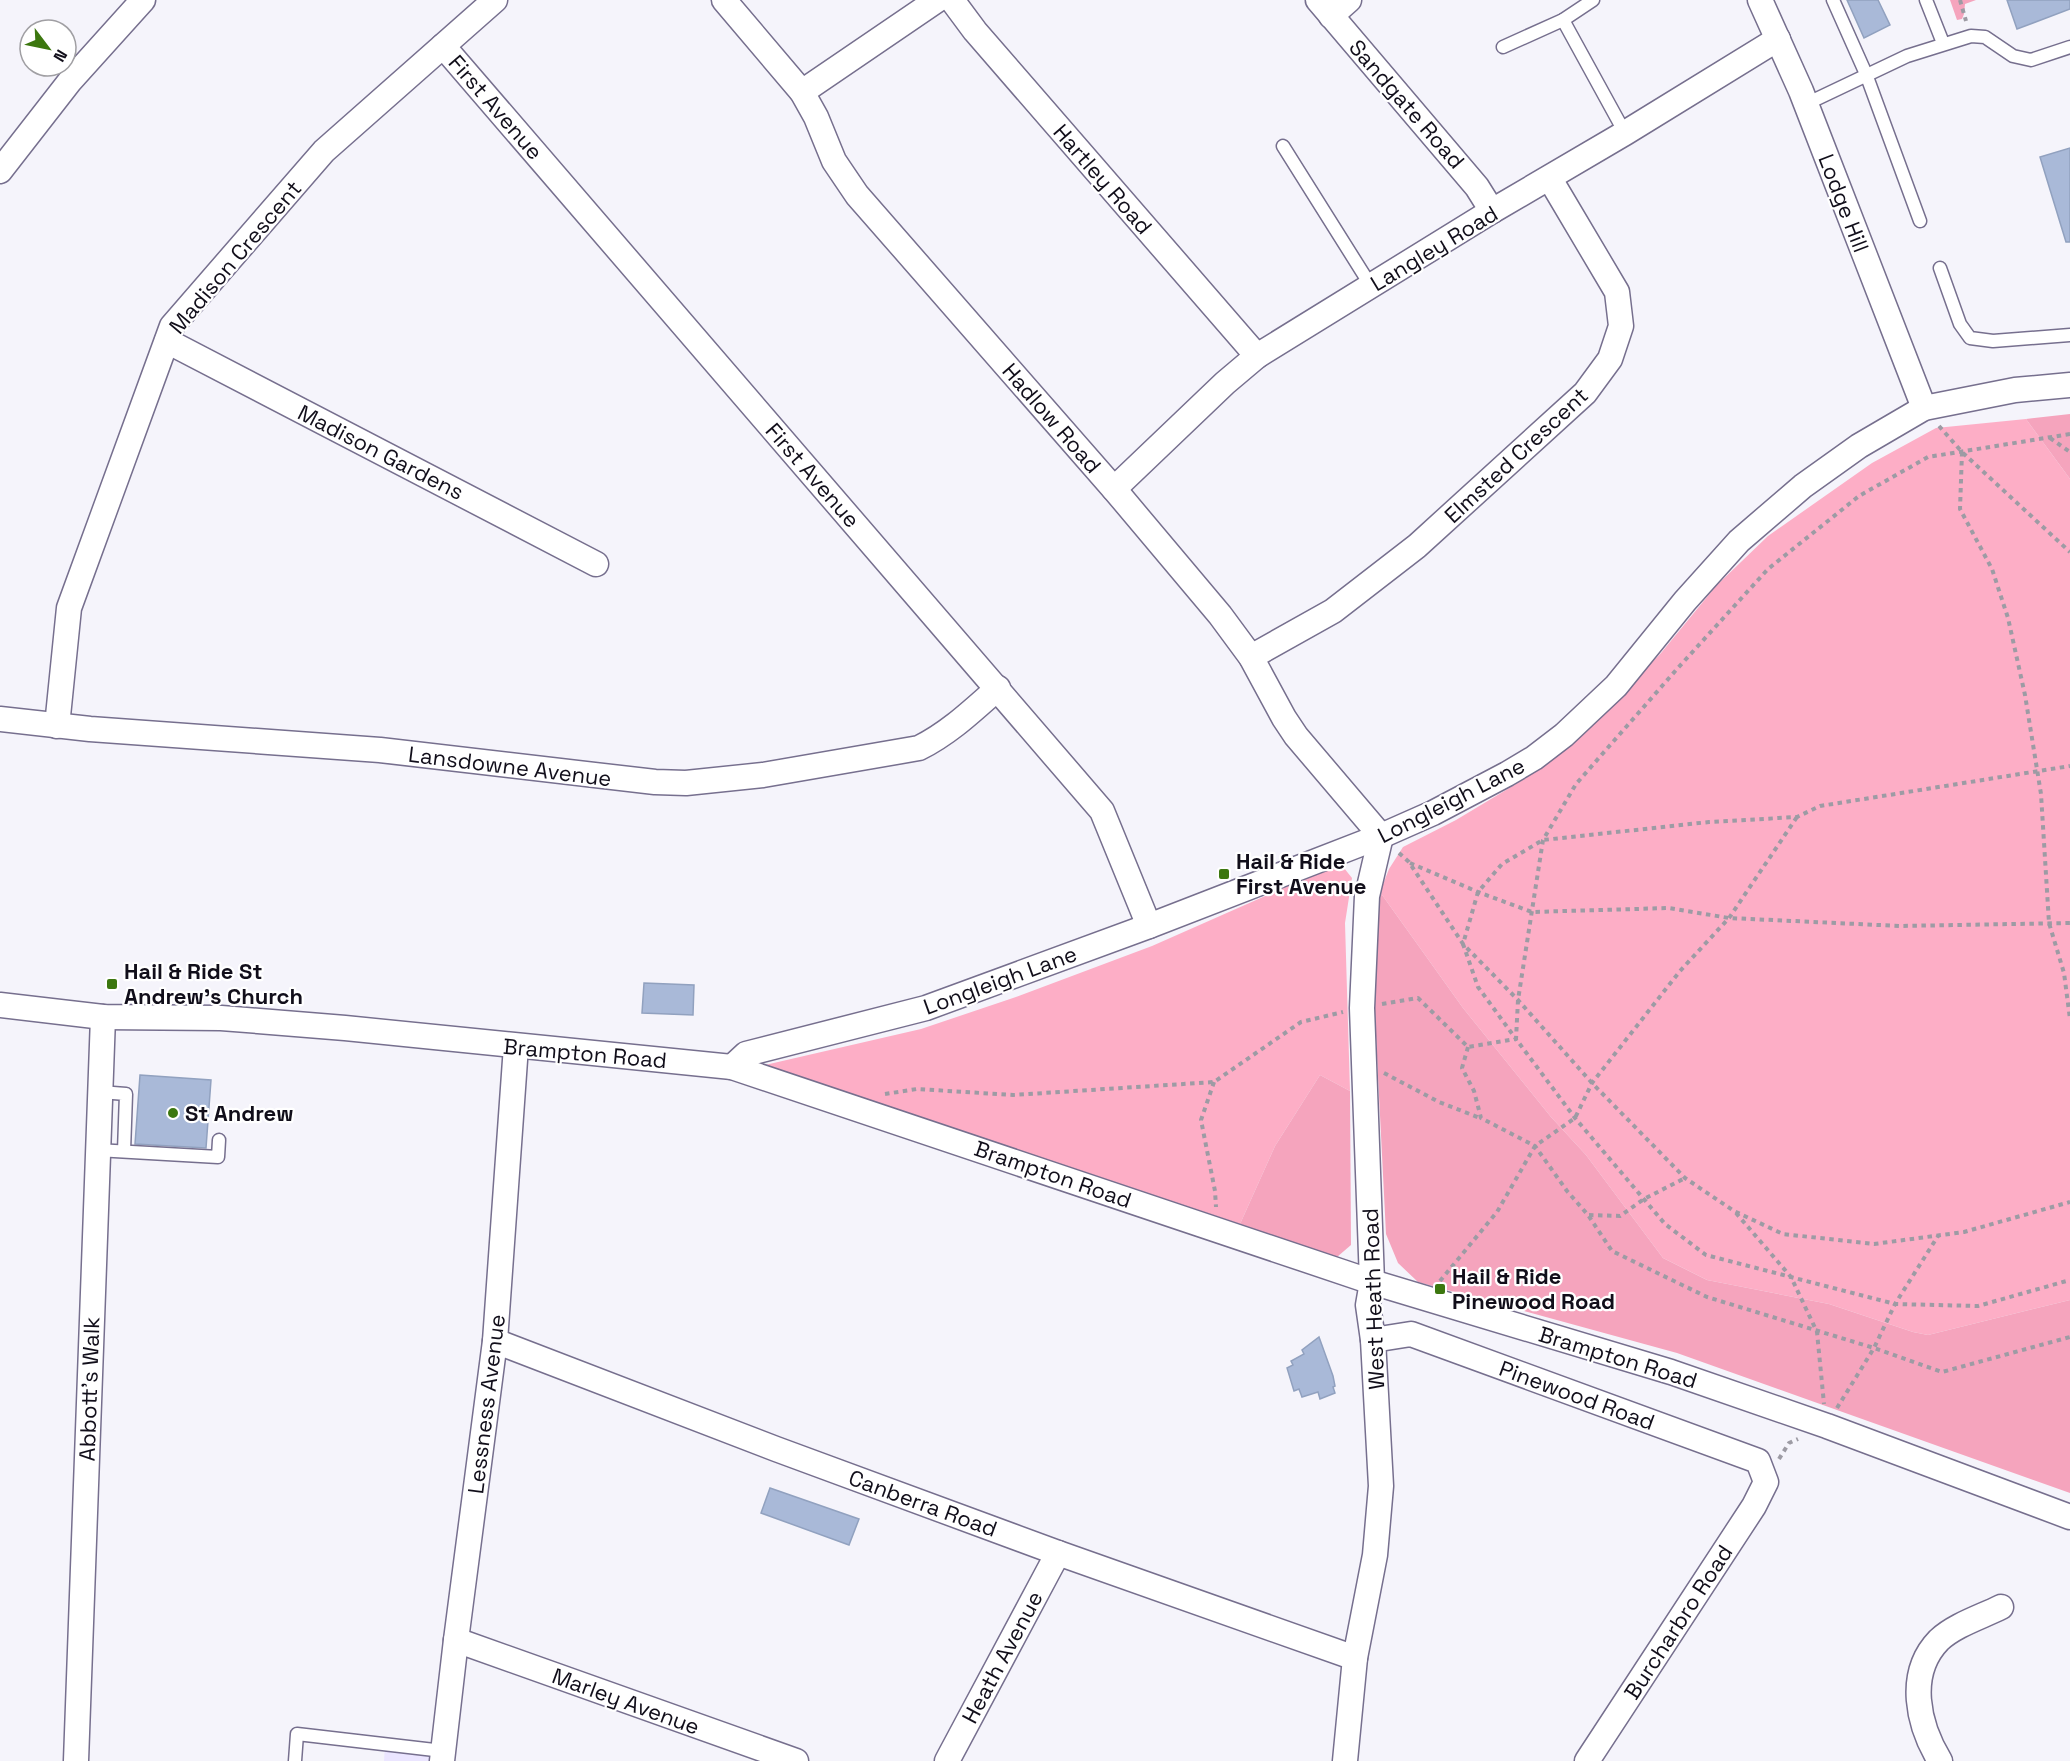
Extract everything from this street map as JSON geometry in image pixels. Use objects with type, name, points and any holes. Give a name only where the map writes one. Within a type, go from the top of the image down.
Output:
[{"type":"street","name":"Madison Crescent","points":[[57,726],[69,608],[172,326],[324,151],[495,0]]},
{"type":"street","name":"Hadlow Road","points":[[724,0],[802,92],[816,117],[834,161],[851,187],[1114,489],[1220,615],[1251,657],[1296,736],[1381,836]]},
{"type":"street","points":[[802,92],[937,0]]},
{"type":"street","name":"Hartley Road","points":[[952,0],[975,31],[1257,356]]},
{"type":"street","name":"Lodge Hill","points":[[1760,0],[1806,104],[1924,408]]},
{"type":"street","points":[[0,171],[133,4]]},
{"type":"street","name":"Sandgate Road","points":[[1332,5],[1477,187],[1492,211]]},
{"type":"street","name":"Langley Road","points":[[1114,489],[1225,383],[1257,356],[1778,39]]},
{"type":"street","name":"First Avenue","points":[[443,46],[1102,811],[1149,926]]},
{"type":"street","name":"Elmsted Crescent","points":[[1251,657],[1333,611],[1418,546],[1585,393],[1610,359],[1621,326],[1617,292],[1550,179]]},
{"type":"street","name":"Madison Gardens","points":[[167,340],[596,564]]},
{"type":"street","name":"Longleigh Lane","points":[[732,1067],[746,1054],[927,1008],[1149,926],[1381,836],[1433,813],[1534,758],[1564,735],[1616,686],[1706,578],[1762,520],[1803,486],[1859,446],[1924,408],[2015,390],[2070,386]]},
{"type":"street","name":"Lansdowne Avenue","points":[[0,718],[57,726],[380,750],[596,777],[686,783],[763,775],[919,748],[954,727],[998,688]]},
{"type":"street","name":"West Heath Road","points":[[1345,1761],[1354,1658],[1374,1555],[1381,1486],[1373,1340],[1368,1305],[1372,1282],[1362,1008],[1367,896],[1381,836]]},
{"type":"street","name":"Brampton Road","points":[[0,1005],[103,1017],[221,1018],[345,1028],[732,1067],[1372,1282],[1671,1372],[1827,1426],[2070,1517]]},
{"type":"street","name":"Abbott's Walk","points":[[76,1761],[103,1017]]},
{"type":"street","name":"Lessness Avenue","points":[[442,1756],[495,1341],[516,1046]]},
{"type":"street","name":"Pinewood Road","points":[[1373,1340],[1411,1334],[1758,1461],[1766,1482]]},
{"type":"street","name":"Canberra Road","points":[[495,1341],[776,1449],[1058,1553],[1354,1658]]},
{"type":"street","name":"Burcharbro Road","points":[[1587,1761],[1754,1506],[1766,1482]]},
{"type":"street","name":"Heath Avenue","points":[[947,1761],[1058,1553]]},
{"type":"street","points":[[1940,1761],[1925,1732],[1920,1712],[1918,1691],[1921,1671],[1928,1654],[1952,1630],[2001,1607]]},
{"type":"street","name":"Marley Avenue","points":[[456,1640],[796,1761]]},
{"type":"lane","points":[[1503,47],[1563,20],[1593,0]]},
{"type":"lane","points":[[1833,0],[1866,74],[1920,221]]},
{"type":"lane","points":[[1926,0],[1943,43]]},
{"type":"lane","points":[[1563,20],[1625,133]]},
{"type":"lane","points":[[1806,104],[1907,56],[1971,36],[1985,38],[2013,56],[2031,60],[2070,47]]},
{"type":"lane","points":[[1283,146],[1371,286]]},
{"type":"lane","points":[[1940,268],[1960,324],[1970,338],[1993,341],[2070,335]]},
{"type":"lane","points":[[100,1092],[126,1094],[124,1150]]},
{"type":"lane","points":[[97,1150],[218,1157],[219,1140]]},
{"type":"lane","points":[[295,1761],[297,1734],[442,1756]]},
{"type":"path","points":[[1960,0],[1971,36]]},
{"type":"path","points":[[1924,408],[1962,452],[2070,552]]},
{"type":"path","points":[[1516,1038],[1518,1000],[1543,840],[1576,784],[1768,569],[1860,496],[1928,457],[2070,435]]},
{"type":"path","points":[[2049,438],[2070,452]]},
{"type":"path","points":[[1962,452],[1960,509],[1992,569],[2008,618],[2025,695],[2041,794],[2049,923],[2064,973],[2070,1019]]},
{"type":"path","points":[[2070,766],[1820,806],[1797,817],[1709,822],[1543,840],[1502,864],[1478,892],[1463,944],[1478,987],[1575,1118],[1665,1224],[1706,1255],[1895,1304],[1978,1306],[2070,1280]]},
{"type":"path","points":[[1427,1298],[1497,1212],[1535,1146],[1575,1118],[1592,1083],[1680,971],[1729,918],[1797,817]]},
{"type":"path","points":[[1381,836],[1409,862],[1463,944],[1518,1000],[1592,1083],[1685,1178],[1734,1210],[1783,1234],[1874,1244],[1964,1232],[2070,1202]]},
{"type":"path","points":[[1409,862],[1478,892],[1532,912],[1669,908],[1729,918],[1900,926],[2070,923]]},
{"type":"path","points":[[883,1094],[917,1089],[1013,1095],[1214,1082],[1301,1022],[1418,998],[1468,1047]]},
{"type":"path","points":[[1468,1047],[1516,1038]]},
{"type":"path","points":[[1468,1047],[1462,1068],[1474,1091],[1481,1118]]},
{"type":"path","points":[[1365,1070],[1387,1073],[1439,1102],[1481,1118],[1535,1146],[1567,1191],[1588,1215],[1611,1251],[1707,1297],[1874,1348],[1942,1372],[2070,1337]]},
{"type":"path","points":[[1214,1082],[1201,1120],[1215,1191],[1216,1229]]},
{"type":"path","points":[[1588,1215],[1620,1216],[1644,1198],[1685,1178]]},
{"type":"path","points":[[1734,1210],[1791,1277],[1817,1332],[1827,1426]]},
{"type":"path","points":[[1766,1482],[1789,1443],[1827,1426],[1874,1348],[1895,1304],[1938,1235]]},
{"type":"shaded area","points":[[1950,0],[1976,0],[1965,4],[1962,19],[1957,20]]},
{"type":"shaded area","points":[[2070,414],[2070,479],[2026,419]]},
{"type":"shaded area","points":[[2026,419],[2070,479],[2070,1300],[1928,1335],[1829,1304],[1707,1280],[1663,1258],[1586,1155],[1551,1117],[1463,1008],[1380,892],[1389,869],[1403,847],[1456,820],[1526,778],[1571,746],[1661,653],[1716,586],[1768,536],[1872,463],[1936,428]]},
{"type":"shaded area","points":[[1340,863],[1352,878],[1345,923],[1350,1091],[1320,1075],[1275,1146],[1240,1224],[765,1065],[921,1029],[1013,998],[1152,946]]},
{"type":"shaded area","points":[[1380,892],[1463,1008],[1551,1117],[1586,1155],[1663,1258],[1707,1280],[1829,1304],[1928,1335],[2070,1300],[2070,1493],[1677,1353],[1418,1282],[1398,1263],[1386,1234],[1372,957]]},
{"type":"shaded area","points":[[1320,1075],[1350,1091],[1351,1245],[1337,1257],[1240,1224],[1275,1146]]},
{"type":"shaded area","points":[[385,1745],[443,1751],[447,1761],[384,1761]]},
{"type":"building","points":[[1847,0],[1878,0],[1890,25],[1864,38]]},
{"type":"building","points":[[2007,0],[2070,0],[2070,9],[2017,29]]},
{"type":"building","points":[[2070,148],[2070,242],[2066,242],[2040,157]]},
{"type":"building","points":[[644,983],[694,985],[693,1015],[642,1013]]},
{"type":"building","name":"St Andrew","points":[[140,1075],[211,1080],[206,1148],[135,1144]]},
{"type":"building","points":[[1319,1337],[1333,1376],[1335,1393],[1320,1399],[1318,1392],[1302,1397],[1299,1389],[1294,1391],[1287,1368],[1293,1365],[1291,1361],[1304,1354],[1302,1350]]},
{"type":"building","points":[[770,1488],[859,1519],[849,1545],[761,1513]]},
{"type":"place","name":"Hail & Ride First Avenue","points":[[1224,874]]},
{"type":"place","name":"Hail & Ride St Andrew's Church","points":[[112,984]]},
{"type":"place","name":"St Andrew","points":[[173,1113]]},
{"type":"place","name":"Hail & Ride Pinewood Road","points":[[1440,1289]]}]
